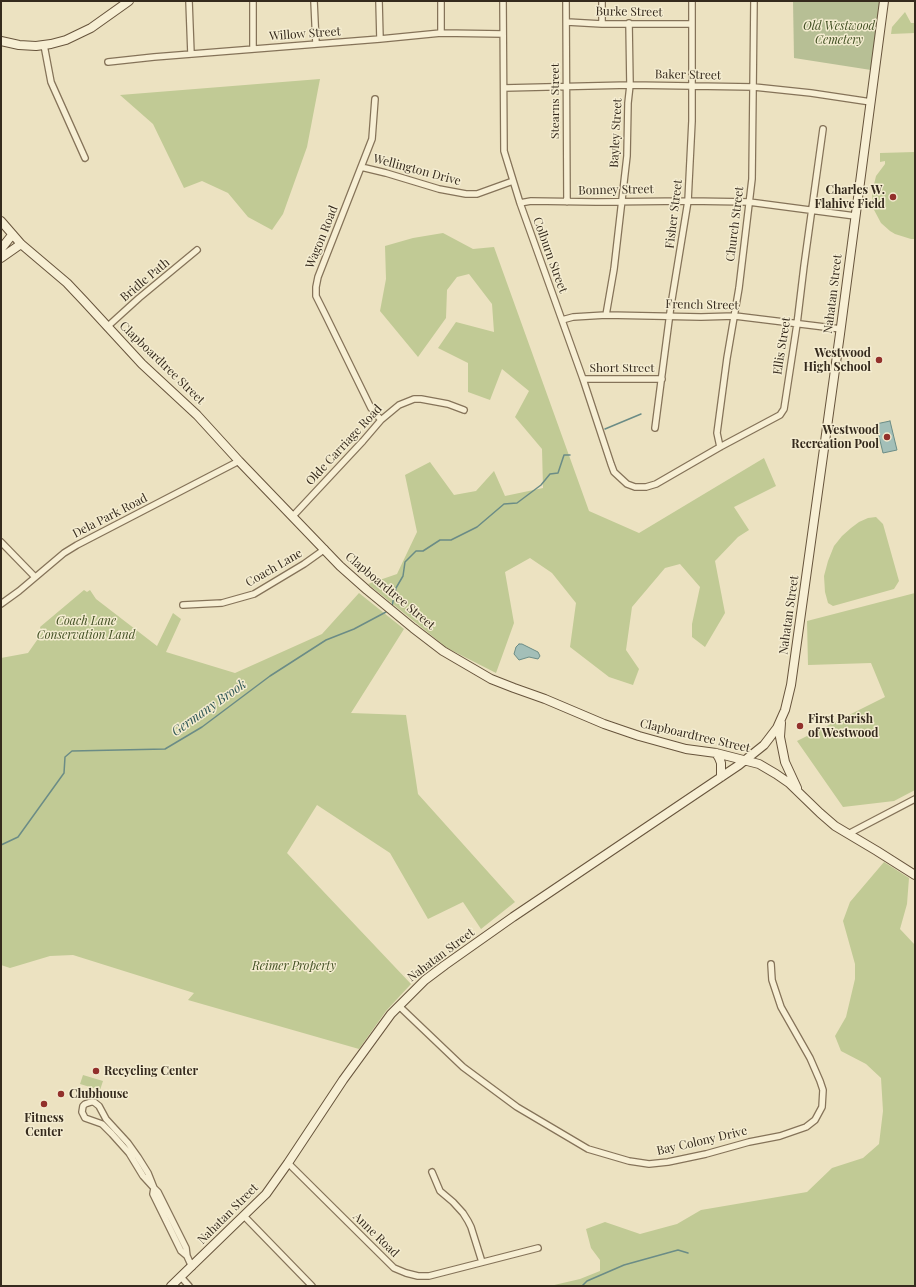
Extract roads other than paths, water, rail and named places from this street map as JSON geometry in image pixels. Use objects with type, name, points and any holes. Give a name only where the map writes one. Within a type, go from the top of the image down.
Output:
[{"type":"main road","points":[[1,41],[23,45],[44,45],[66,40],[100,22],[129,1]]},
{"type":"main road","name":"Nahatan Street","points":[[171,1286],[266,1194],[343,1080],[391,1014],[425,980],[445,964],[721,777],[764,745],[774,733],[789,700],[792,685],[884,1]]},
{"type":"main road","name":"Clapboardtree Street","points":[[1,221],[21,244],[67,283],[150,372],[197,415],[340,566],[366,590],[443,651],[491,679],[545,699],[604,724],[639,736],[759,764],[789,783],[835,826],[915,875]]},
{"type":"main road","points":[[1,249],[12,235]]},
{"type":"main road","points":[[1,258],[21,244]]},
{"type":"main road","name":"Clapboardtree Street","points":[[782,718],[780,737],[785,762],[800,793]]},
{"type":"main road","points":[[716,753],[721,763],[721,777]]},
{"type":"street","points":[[189,1],[191,54]]},
{"type":"street","points":[[253,1],[253,49]]},
{"type":"street","points":[[314,1],[316,44]]},
{"type":"street","points":[[379,1],[380,39]]},
{"type":"street","points":[[441,33],[442,1]]},
{"type":"street","name":"Colburn Street","points":[[503,1],[504,151],[520,203],[614,472],[627,484],[635,487],[646,487]]},
{"type":"street","name":"Stearns Street","points":[[566,1],[567,202]]},
{"type":"street","points":[[602,1],[602,24]]},
{"type":"street","name":"Fisher Street","points":[[655,428],[671,305],[688,201],[692,121],[692,1]]},
{"type":"street","name":"Church Street","points":[[720,447],[718,433],[727,358],[735,316],[752,179],[754,1]]},
{"type":"street","name":"Burke Street","points":[[567,22],[602,24],[691,24]]},
{"type":"street","name":"Bayley Street","points":[[606,315],[623,201],[627,156],[628,103],[630,85],[629,23]]},
{"type":"street","name":"Willow Street","points":[[108,62],[441,33],[503,34]]},
{"type":"street","points":[[44,45],[51,82],[85,158]]},
{"type":"street","name":"Baker Street","points":[[504,88],[630,85],[754,87],[811,93],[871,102]]},
{"type":"street","name":"Wagon Road","points":[[375,99],[372,139],[318,276],[316,296],[371,408],[381,420]]},
{"type":"street","name":"Ellis Street","points":[[646,487],[656,484],[720,447],[780,415],[784,409],[798,324],[804,266],[823,129]]},
{"type":"street","name":"Wellington Drive","points":[[361,167],[440,189],[466,194],[477,194],[513,181]]},
{"type":"street","name":"Bonney Street","points":[[520,203],[531,201],[749,202],[855,216]]},
{"type":"street","name":"Bridle Path","points":[[107,327],[196,250]]},
{"type":"street","name":"French Street","points":[[562,320],[573,317],[606,315],[701,317],[735,316],[841,329]]},
{"type":"street","name":"Short Street","points":[[583,380],[662,379]]},
{"type":"street","name":"Olde Carriage Road","points":[[293,516],[381,420],[399,404],[421,399],[448,404],[464,410]]},
{"type":"street","name":"Dela Park Road","points":[[1,604],[19,591],[64,553],[77,545],[239,461]]},
{"type":"street","points":[[1,542],[35,577]]},
{"type":"street","name":"Coach Lane","points":[[183,605],[222,603],[254,594],[326,550]]},
{"type":"street","points":[[850,834],[915,799]]},
{"type":"street","name":"Bay Colony Drive","points":[[399,1006],[463,1067],[517,1107],[588,1149],[629,1161],[649,1164],[668,1162],[780,1136],[806,1127],[815,1120],[822,1107],[823,1090],[820,1081],[810,1058],[781,1007],[772,980],[771,964]]},
{"type":"street","points":[[154,1188],[143,1176],[129,1153],[118,1140],[102,1124],[88,1120],[83,1115],[82,1109],[85,1104],[94,1102],[99,1106],[106,1119],[128,1143],[138,1157],[148,1173],[154,1188],[153,1194],[181,1251],[187,1256],[192,1267]]},
{"type":"street","name":"Anne Road","points":[[288,1163],[394,1268],[406,1273],[418,1276],[429,1276],[538,1248]]},
{"type":"street","points":[[432,1172],[440,1191],[454,1202],[466,1217],[471,1227],[482,1262]]},
{"type":"street","points":[[244,1216],[312,1286]]},
{"type":"street","points":[[182,1277],[189,1286]]},
{"type":"water","name":"Westwood Recreation Pool","points":[[890,421],[897,450],[883,453],[876,424]]},
{"type":"water","points":[[519,644],[538,652],[540,656],[538,659],[529,657],[519,660],[514,654],[516,647]]},
{"type":"waterway","name":"Germany Brook","points":[[605,429],[641,414]]},
{"type":"waterway","name":"Germany Brook","points":[[392,606],[396,588],[403,576],[405,562],[416,551],[423,551],[440,540],[451,540],[477,527],[504,504],[517,503],[541,485],[550,474],[558,473],[564,455],[570,455]]},
{"type":"waterway","name":"Germany Brook","points":[[1,845],[18,837],[64,773],[65,757],[72,751],[165,749],[202,727],[270,676],[326,640],[354,629],[386,612]]},
{"type":"waterway","points":[[582,1286],[587,1281],[624,1265],[678,1250],[688,1253]]},
{"type":"place","name":"Charles W. Flahive Field","points":[[893,197]]},
{"type":"place","name":"Westwood High School","points":[[879,360]]},
{"type":"place","name":"Westwood Recreation Pool","points":[[887,437]]},
{"type":"place","name":"First Parish of Westwood","points":[[800,726]]},
{"type":"place","name":"Recycling Center","points":[[96,1071]]},
{"type":"place","name":"Clubhouse","points":[[61,1094]]},
{"type":"place","name":"Fitness Center","points":[[44,1104]]},
{"type":"park label","name":"Old Westwood Cemetery","points":[[839,33]]},
{"type":"park label","name":"Coach Lane Conservation Land","points":[[86,628]]},
{"type":"park label","name":"Reimer Property","points":[[294,966]]}]
